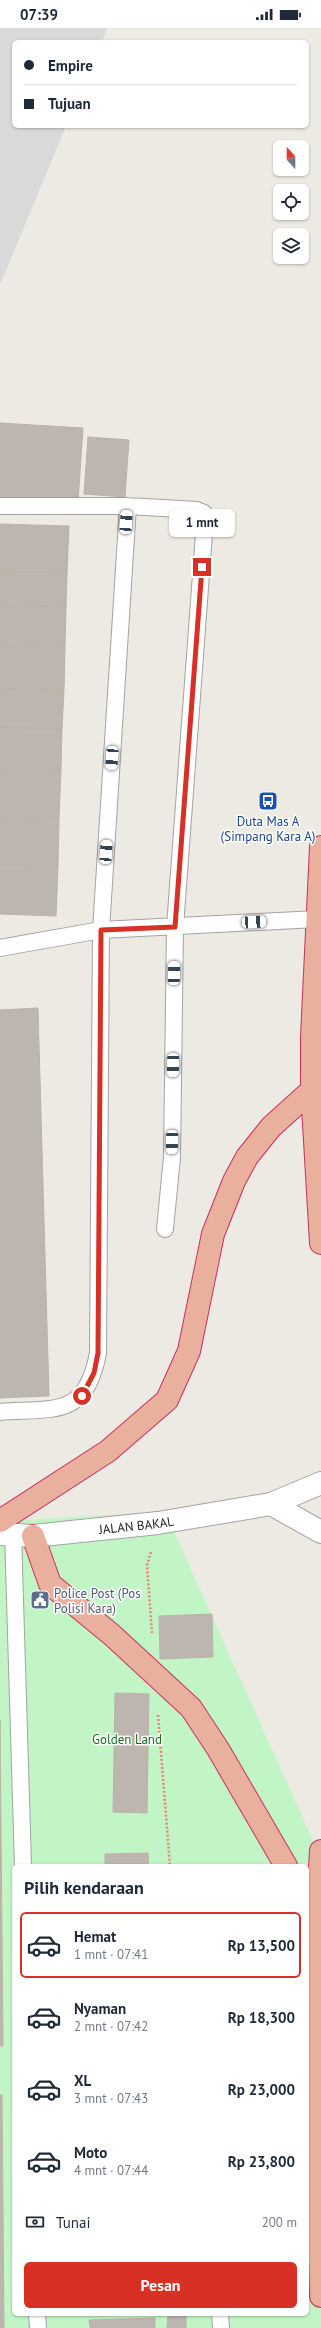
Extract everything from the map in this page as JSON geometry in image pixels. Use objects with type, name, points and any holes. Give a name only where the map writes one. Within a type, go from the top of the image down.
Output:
[{"type":"highway","points":[[321,847],[317,919],[312,1090],[321,1243]]},
{"type":"highway","points":[[285,1864],[218,1749],[191,1708],[112,1635],[50,1584],[12,1531],[167,1400],[189,1351],[213,1234],[234,1181],[247,1157],[271,1127],[312,1090]]},
{"type":"highway","points":[[321,1851],[318,1925],[313,1989],[312,2125],[321,2296]]},
{"type":"highway","points":[[309,1909],[318,1925]]},
{"type":"street","name":"JALAN BAKAL","points":[[12,1531],[158,1523],[271,1504],[321,1483]]},
{"type":"street","points":[[271,1504],[321,1532]]},
{"type":"lane","points":[[0,506],[128,506],[197,510],[204,513],[205,520],[175,927],[172,1157],[165,1229]]},
{"type":"lane","points":[[0,1412],[64,1407],[82,1396],[94,1373],[98,1353],[101,930],[128,506]]},
{"type":"lane","points":[[0,948],[101,930],[317,919]]},
{"type":"lane","points":[[12,1531],[23,1864]]},
{"type":"lane","points":[[37,2316],[38,2328]]},
{"type":"lane","points":[[220,2316],[221,2328]]},
{"type":"shaded area","points":[[0,28],[107,28],[103,40],[12,40],[12,128],[65,128],[0,285]]},
{"type":"green space","name":"Golden Land","points":[[165,1512],[321,1858],[321,2328],[0,2328],[0,1521]]},
{"type":"building","points":[[0,423],[83,428],[78,502],[0,497]]},
{"type":"building","points":[[88,437],[129,440],[125,497],[84,494]]},
{"type":"building","points":[[0,524],[69,526],[67,573],[0,571]]},
{"type":"building","points":[[0,571],[67,573],[66,607],[0,605]]},
{"type":"building","points":[[0,605],[66,607],[65,647],[0,645]]},
{"type":"building","points":[[0,645],[65,647],[64,690],[0,689]]},
{"type":"building","points":[[0,689],[64,690],[62,729],[0,727]]},
{"type":"building","points":[[0,727],[62,729],[61,770],[0,769]]},
{"type":"building","points":[[0,769],[61,770],[59,819],[0,817]]},
{"type":"building","points":[[0,817],[59,819],[58,866],[0,864]]},
{"type":"building","points":[[0,864],[58,866],[56,916],[0,914]]},
{"type":"building","points":[[38,1008],[49,1396],[0,1398],[0,1010]]},
{"type":"building","points":[[212,1614],[213,1657],[160,1659],[159,1616]]},
{"type":"building","points":[[115,1693],[149,1694],[147,1813],[113,1812]]},
{"type":"building","points":[[0,1720],[3,2046],[0,2046]]},
{"type":"building","points":[[148,1853],[149,1864],[105,1864],[105,1854]]},
{"type":"building","points":[[0,2095],[2,2095],[4,2328],[0,2328]]},
{"type":"building","points":[[168,2316],[186,2316],[186,2328],[167,2328]]},
{"type":"building","points":[[155,2318],[155,2328],[90,2328],[89,2320]]},
{"type":"place","name":"Duta Mas A (Simpang Kara A)","points":[[268,801]]},
{"type":"place","name":"Police Post (Pos Polisi Kara)","points":[[40,1600]]},
{"type":"route","points":[[82,1396],[94,1373],[98,1353],[101,930],[175,927],[202,567]]}]
